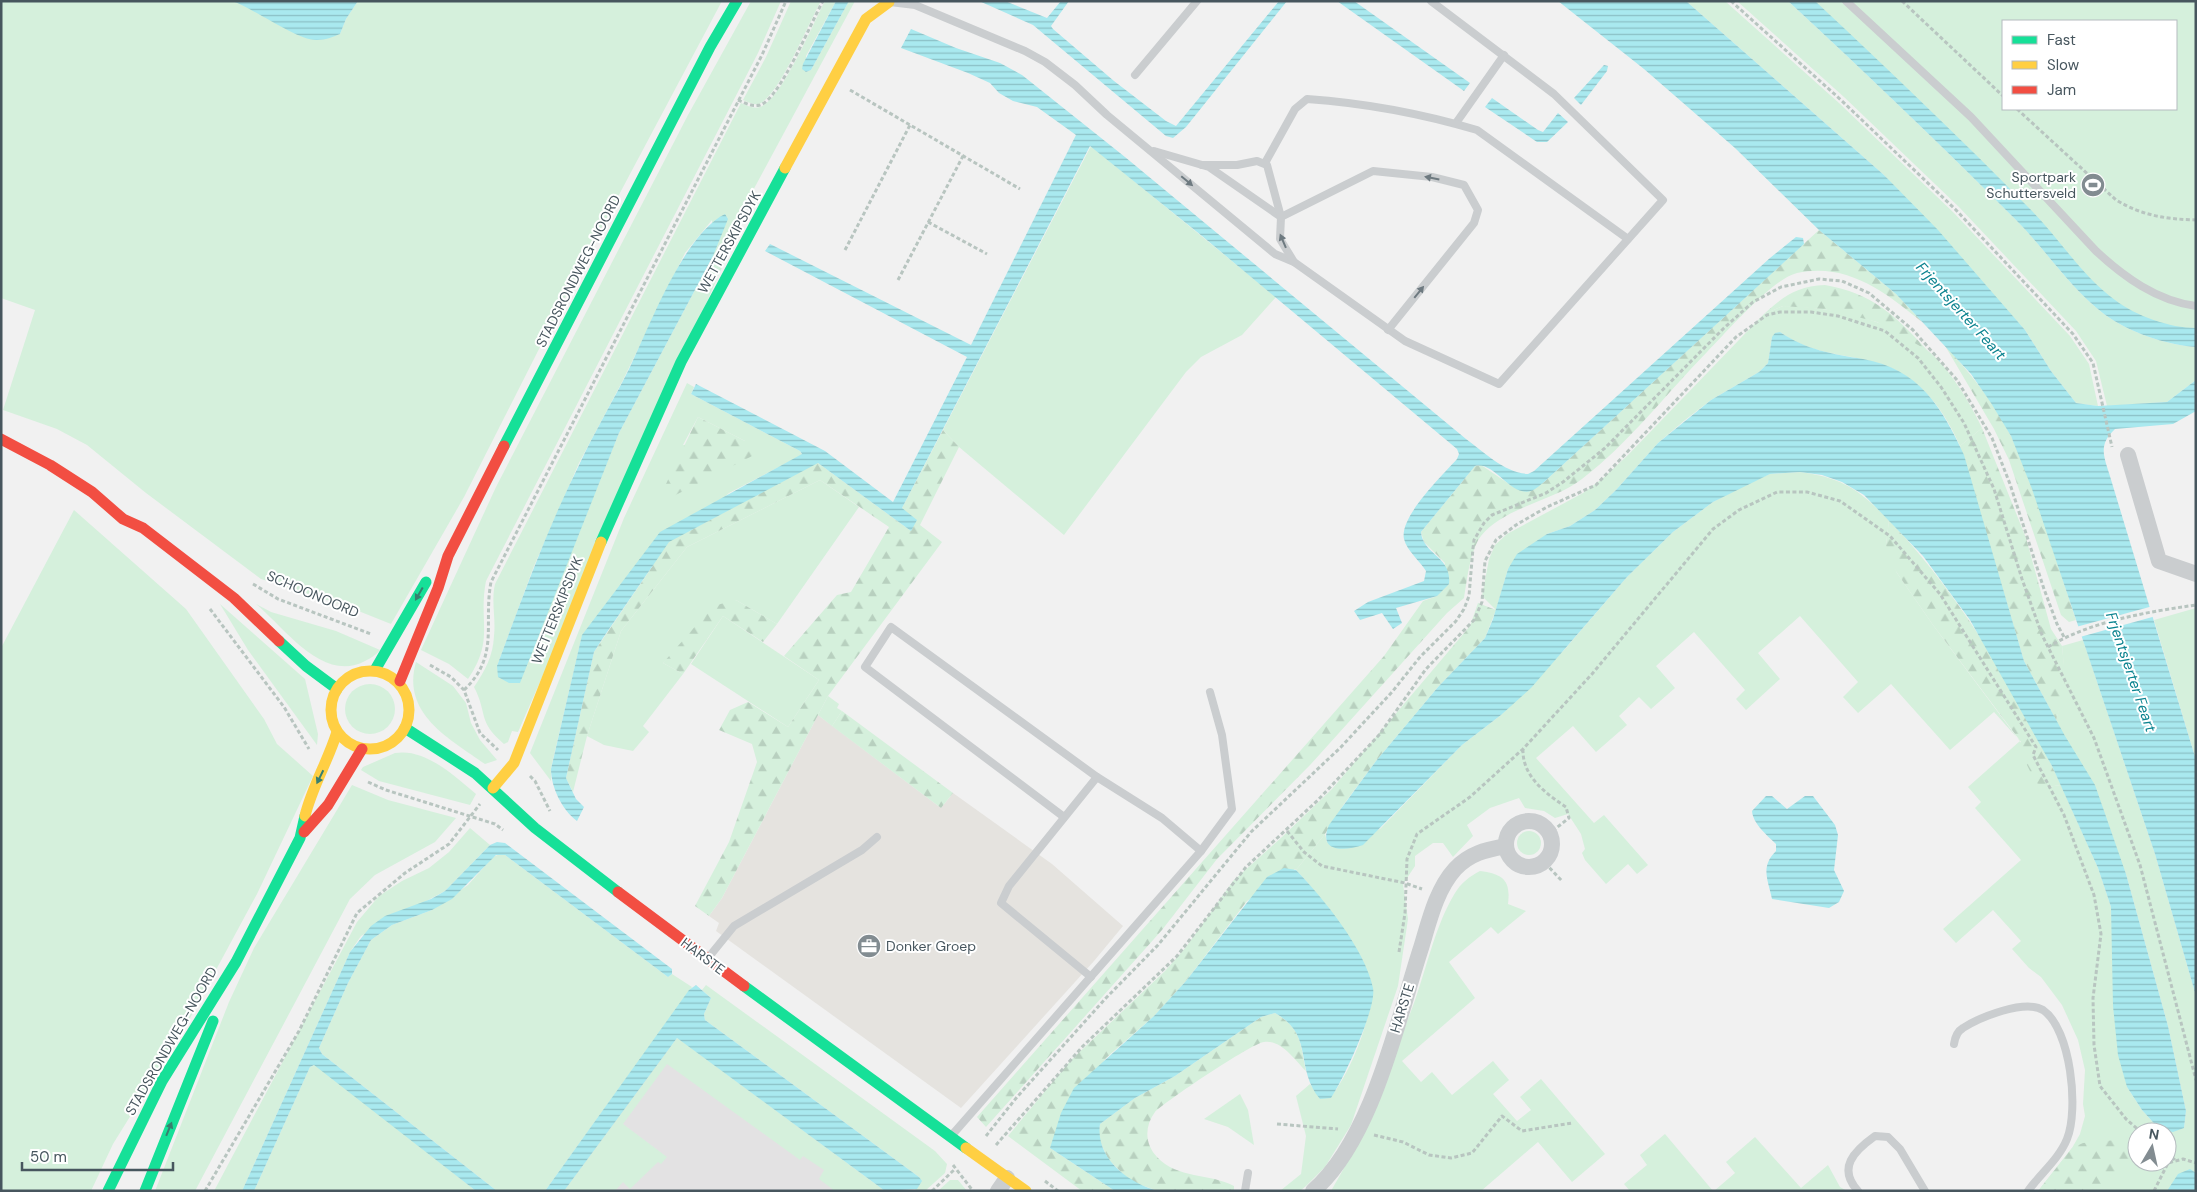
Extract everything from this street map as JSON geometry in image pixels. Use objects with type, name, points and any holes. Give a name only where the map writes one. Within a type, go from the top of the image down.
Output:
[{"type":"street","name":"STADSRONDWEG-NOORD","points":[[400,681],[409,654],[443,579],[448,556],[710,47],[737,1]]},
{"type":"street","name":"WETTERSKIPSDYK","points":[[492,788],[514,763],[592,563],[681,362],[866,19],[877,8],[889,2]]},
{"type":"street","points":[[1,440],[50,465],[92,492],[123,519],[144,528],[234,598],[306,666],[337,688]]},
{"type":"street","points":[[2128,455],[2159,561],[2196,574]]},
{"type":"street","name":"STADSRONDWEG-NOORD","points":[[375,670],[432,572],[448,556]]},
{"type":"street","points":[[363,670],[375,670],[389,674],[400,681],[410,701],[410,710],[405,728],[397,738],[382,748],[362,748],[345,741],[337,732],[331,711],[337,688],[353,675],[363,670]]},
{"type":"street","name":"HARSTE","points":[[405,728],[447,753],[492,788],[535,828],[707,959],[951,1136],[1002,1184],[1026,1191]]},
{"type":"street","name":"STADSRONDWEG-NOORD","points":[[300,838],[310,797],[327,763],[337,732]]},
{"type":"street","name":"STADSRONDWEG-NOORD","points":[[108,1191],[162,1081],[236,962],[300,838],[328,804],[362,748]]},
{"type":"street","points":[[1523,821],[1539,822],[1550,833],[1552,849],[1545,863],[1536,866],[1520,865],[1508,854],[1506,846],[1510,830],[1523,821]]},
{"type":"street","name":"HARSTE","points":[[1313,1191],[1335,1169],[1356,1131],[1375,1089],[1438,895],[1455,869],[1475,853],[1506,846]]},
{"type":"street","name":"STADSRONDWEG-NOORD","points":[[145,1191],[236,962]]},
{"type":"lane","points":[[1135,75],[1196,1]]},
{"type":"lane","points":[[1202,165],[1237,165],[1258,161],[1265,163],[1271,173],[1281,217],[1280,239],[1294,262],[1388,330],[1423,351],[1499,384],[1663,200],[1554,94],[1431,1]]},
{"type":"lane","points":[[1846,1],[1971,117],[2096,251],[2117,270],[2165,298],[2196,306]]},
{"type":"lane","name":"WETTERSKIPSDYK","points":[[889,2],[904,2],[915,5],[1025,51],[1045,62],[1076,85],[1149,150],[1275,254],[1294,262]]},
{"type":"lane","points":[[1456,124],[1504,55]]},
{"type":"lane","points":[[1265,163],[1295,109],[1307,99],[1340,101],[1456,124],[1478,130],[1628,240]]},
{"type":"lane","points":[[1149,150],[1202,165],[1222,174],[1281,217]]},
{"type":"lane","points":[[1281,217],[1373,172],[1432,177],[1464,186],[1478,210],[1474,223],[1388,330]]},
{"type":"lane","points":[[1064,817],[865,667],[891,628],[1097,777],[1162,818],[1201,851]]},
{"type":"lane","points":[[951,1136],[1201,851],[1232,809],[1222,735],[1210,692]]},
{"type":"lane","points":[[1091,977],[1001,902],[1009,886],[1097,777]]},
{"type":"lane","points":[[707,959],[734,926],[862,850],[877,837]]},
{"type":"lane","points":[[1954,1044],[1956,1036],[1962,1028],[2008,1008],[2041,1009],[2050,1017],[2059,1034],[2072,1075],[2071,1123],[2067,1139],[2060,1152],[2028,1191]]},
{"type":"lane","points":[[1858,1191],[1852,1184],[1848,1174],[1851,1157],[1874,1136],[1888,1137],[1900,1149],[1925,1191]]},
{"type":"lane","points":[[1245,1191],[1248,1173]]},
{"type":"path","points":[[464,690],[482,666],[487,654],[490,636],[488,594],[491,582],[762,55],[786,1]]},
{"type":"path","points":[[738,100],[751,106],[758,106],[764,103],[778,88],[823,1]]},
{"type":"path","points":[[1731,1],[1834,93],[1956,210],[2073,334],[2093,363],[2110,439]]},
{"type":"path","points":[[1902,1],[2002,95]]},
{"type":"path","points":[[833,81],[1020,189]]},
{"type":"path","points":[[2018,110],[2116,200],[2150,216],[2166,219],[2196,220]]},
{"type":"path","points":[[845,250],[910,125]]},
{"type":"path","points":[[898,280],[963,156]]},
{"type":"path","points":[[928,222],[987,254]]},
{"type":"path","points":[[984,1138],[1017,1097],[1093,1012],[1158,946],[1251,832],[1348,740],[1392,692],[1420,657],[1456,621],[1464,609],[1469,596],[1474,540],[1484,523],[1492,515],[1546,493],[1563,482],[1605,448],[1724,328],[1753,302],[1781,287],[1819,279],[1842,280],[1862,290],[1913,330],[1957,380],[1992,438],[2010,484],[2056,624],[2064,637]]},
{"type":"path","points":[[995,1146],[1083,1046],[1177,956],[1246,867],[1286,831],[1378,735],[1426,669],[1474,620],[1482,602],[1485,561],[1496,540],[1531,516],[1596,485],[1736,337],[1749,326],[1773,313],[1811,312],[1869,324],[1898,340],[1918,358],[1964,423],[1980,456],[2008,528],[2032,609],[2048,647],[2094,738],[2140,866],[2196,1080]]},
{"type":"path","points":[[1398,957],[1405,913],[1407,859],[1417,834],[1470,797],[1523,749],[1592,674],[1713,528],[1739,510],[1776,492],[1807,492],[1840,502],[1890,536],[1940,594],[2036,747],[2033,755],[2064,815],[2094,895],[2101,934],[2093,998],[2094,1045],[2100,1086],[2129,1122]]},
{"type":"path","name":"SCHOONOORD","points":[[244,580],[278,599],[367,632],[390,644]]},
{"type":"path","points":[[2048,647],[2073,633],[2157,610],[2196,604]]},
{"type":"path","points":[[208,606],[284,707],[308,748],[327,763]]},
{"type":"path","points":[[409,654],[451,676],[464,690],[480,733],[514,763]]},
{"type":"path","points":[[1523,749],[1522,761],[1529,774],[1545,793],[1566,807],[1569,818],[1550,833]]},
{"type":"path","points":[[205,1191],[299,1031],[357,913],[405,873],[449,844],[471,817],[386,790],[347,773]]},
{"type":"path","points":[[1286,831],[1304,852],[1322,866],[1405,883],[1438,895]]},
{"type":"path","points":[[1545,863],[1562,880]]},
{"type":"path","points":[[1277,1124],[1356,1131],[1402,1142],[1429,1155],[1451,1158],[1472,1153],[1502,1116],[1522,1131],[1572,1123]]},
{"type":"path","points":[[2177,1160],[2196,1162]]},
{"type":"path","points":[[932,1191],[955,1169]]},
{"type":"path","points":[[2154,1191],[2164,1172]]},
{"type":"shaded area","points":[[818,715],[941,808],[953,793],[1052,864],[1123,926],[1094,961],[961,1108],[716,931],[719,923],[709,916],[722,898]]},
{"type":"shaded area","points":[[670,1044],[885,1191],[564,1191]]},
{"type":"green space","points":[[1,1],[232,1],[340,34],[346,19],[358,1],[722,1],[579,270],[464,497],[391,624],[346,606],[261,579],[146,493],[87,445],[57,429],[3,410],[35,310],[1,298]]},
{"type":"green space","points":[[751,1],[781,1],[758,53],[486,581],[481,653],[468,679],[449,664],[421,650],[496,487],[688,115]]},
{"type":"green space","points":[[791,1],[821,1],[774,89],[766,99],[758,104],[752,104],[743,100],[766,57]]},
{"type":"green space","points":[[825,1],[836,1],[806,56],[806,72],[811,70],[849,1],[855,1],[742,211],[734,240],[518,732],[512,731],[508,742],[504,744],[486,723],[474,687],[485,669],[492,650],[495,584],[741,103],[758,108],[769,101],[778,91]],"holes":[[[712,220],[713,256],[619,433],[585,516],[497,666],[534,566],[579,463],[622,382],[685,253]]]},
{"type":"green space","points":[[1686,1],[1725,1],[1839,103],[1954,213],[2070,336],[2089,364],[2098,406],[2076,403],[2051,371],[2025,330],[1884,175]]},
{"type":"green space","points":[[1737,1],[1788,1],[1960,164],[2016,220],[2091,303],[2114,321],[2136,332],[2172,344],[2196,347],[2196,380],[2167,402],[2107,406],[2096,361],[2076,331],[1959,207],[1844,97]]},
{"type":"green space","name":"Sportpark Schuttersveld","points":[[1801,1],[2196,1],[2196,338],[2104,304]]},
{"type":"green space","points":[[1091,146],[1276,297],[1242,335],[1201,357],[1186,372],[1064,535],[959,447],[943,430]]},
{"type":"green space","points":[[1819,230],[1896,294],[1922,322],[1880,291],[1865,282],[1849,276],[1833,272],[1816,271],[1797,273],[1787,277],[1775,285],[1750,308],[1616,450],[1599,465],[1571,487],[1516,511],[1491,526],[1481,536],[1474,549],[1464,598],[1447,613],[1311,764],[1217,859],[1162,930],[986,1127],[977,1117],[1384,656],[1423,601],[1437,596],[1445,563],[1424,542],[1421,532],[1475,466],[1481,465],[1512,486],[1531,491],[1544,482]]},
{"type":"green space","points":[[1825,285],[1842,289],[1870,300],[1905,327],[1927,350],[1877,322],[1823,309],[1783,306],[1764,314],[1791,293],[1806,287]]},
{"type":"green space","points":[[1783,306],[1821,309],[1859,316],[1877,322],[1912,339],[1935,357],[1951,375],[1982,428],[1960,446],[1935,403],[1912,380],[1883,365],[1811,348],[1790,339],[1780,332],[1772,337],[1768,363],[1759,372],[1711,400],[1685,420],[1658,443],[1616,490],[1595,510],[1570,526],[1547,534],[1508,569],[1496,610],[1482,596],[1489,559],[1495,545],[1507,534],[1583,493],[1602,479],[1628,455],[1764,314]]},
{"type":"green space","points":[[1944,344],[1963,365],[1997,411],[2011,436],[2030,480],[2076,620],[2069,622],[2061,615],[2009,460],[1994,429]]},
{"type":"green space","points":[[687,383],[694,387],[691,394],[800,451],[802,455],[729,493],[591,625],[582,636],[551,768],[551,781],[530,753],[624,518]],"holes":[[[698,417],[745,441],[683,445]]]},
{"type":"green space","points":[[698,417],[745,441],[756,454],[656,505]]},
{"type":"green space","points":[[1982,428],[2026,538],[2051,629],[2062,646],[2065,675],[2064,695],[2056,720],[2024,661],[1960,446]]},
{"type":"green space","points":[[943,430],[959,447],[920,525],[942,542],[828,696],[722,898],[709,916],[695,906],[729,842],[757,762],[752,744],[719,730],[730,710],[748,702],[788,727],[819,680],[784,656],[837,595],[851,592],[889,527],[820,480],[687,547],[621,631],[587,736],[573,792],[566,778],[594,652],[669,542],[815,463],[818,463],[911,531],[902,508]]},
{"type":"green space","points":[[1800,472],[1839,482],[1859,493],[1889,520],[1886,545],[1897,573],[2017,738],[1994,712],[1950,750],[1891,684],[1858,713],[1843,697],[1858,682],[1800,616],[1758,653],[1780,679],[1746,710],[1736,699],[1745,690],[1694,632],[1656,666],[1675,688],[1651,709],[1639,697],[1619,716],[1627,725],[1596,752],[1573,726],[1536,758],[1594,823],[1604,815],[1648,865],[1637,874],[1628,864],[1606,884],[1585,860],[1582,853],[1585,849],[1581,834],[1568,814],[1555,818],[1544,811],[1525,808],[1519,798],[1490,808],[1467,825],[1473,836],[1453,857],[1443,843],[1433,843],[1415,856],[1415,866],[1403,884],[1408,919],[1398,986],[1351,1125],[1325,1167],[1306,1186],[1300,1191],[1280,1191],[1301,1174],[1306,1136],[1296,1096],[1310,1084],[1320,1098],[1331,1097],[1353,1059],[1363,1032],[1373,989],[1308,883],[1296,870],[1325,834],[1327,842],[1380,829],[1462,745],[1501,715],[1565,649],[1627,577],[1673,532],[1713,502],[1746,484],[1770,474]]},
{"type":"green space","points":[[820,480],[859,507],[777,624],[736,600],[663,663],[683,674],[643,726],[649,732],[633,751],[604,745],[587,736],[621,631],[687,547]]},
{"type":"green space","points":[[74,510],[186,609],[264,719],[277,744],[313,776],[257,894],[183,1031],[113,1144],[91,1191],[1,1191],[1,648]]},
{"type":"green space","points":[[1889,520],[1940,580],[1985,645],[2044,749],[2061,785],[2047,787],[2036,783],[2017,745],[2021,742],[1933,625],[1897,573],[1888,557],[1886,545]]},
{"type":"green space","points":[[736,600],[777,624],[763,642],[723,616],[683,674],[663,663],[713,606]]},
{"type":"green space","points":[[1478,603],[1496,610],[1485,638],[1438,687],[1376,761],[1344,804],[1325,834],[1296,870],[1247,901],[1186,981],[1154,1016],[1106,1058],[1050,1148],[1115,1191],[1082,1191],[1008,1136],[1070,1061],[1165,971],[1186,947],[1233,881],[1332,789],[1470,626]]},
{"type":"green space","points":[[220,604],[305,679],[318,734],[317,745],[248,650]]},
{"type":"green space","points":[[256,604],[271,612],[336,631],[380,650],[365,661],[349,666],[334,665],[319,659],[305,650]]},
{"type":"green space","points":[[2196,608],[2196,760],[2154,620]]},
{"type":"green space","points":[[723,616],[819,680],[788,727],[691,664]]},
{"type":"green space","points":[[2083,640],[2155,854],[2196,996],[2196,1191],[2038,1191],[2072,1148],[2080,1134],[2085,1116],[2083,1104],[2085,1070],[2078,1040],[2062,1005],[2041,977],[2029,968],[2012,949],[2021,941],[1993,910],[1956,943],[1943,929],[2021,860],[1975,808],[1981,802],[1968,787],[2020,741],[2047,787],[2061,785],[2098,868],[2111,907],[2127,1087],[2142,1110],[2153,1122],[2127,1122],[2127,1172],[2177,1172],[2177,1129],[2184,1128],[2186,1111],[2168,1026],[2126,874],[2056,720],[2063,683],[2062,646]]},
{"type":"green space","points":[[416,662],[453,686],[466,703],[471,723],[480,740],[497,760],[485,764],[457,745],[432,723],[422,711],[416,696],[413,680]]},
{"type":"green space","points":[[370,684],[380,686],[388,691],[393,699],[395,709],[393,719],[388,727],[380,732],[370,734],[360,732],[352,727],[347,719],[345,709],[347,699],[352,691],[360,686]]},
{"type":"green space","points":[[828,696],[839,704],[837,708],[842,711],[832,726],[818,715]]},
{"type":"green space","points":[[842,711],[953,793],[941,808],[832,726]]},
{"type":"green space","points":[[395,753],[418,755],[439,765],[476,794],[470,805],[379,781],[361,770],[363,767]]},
{"type":"green space","points":[[352,785],[388,800],[456,818],[435,842],[375,875],[350,899],[195,1191],[155,1191],[229,1002],[254,948]]},
{"type":"green space","points":[[470,828],[490,845],[445,891],[361,936],[350,952],[242,1191],[214,1191],[357,922],[379,896],[402,881],[429,868],[449,852]]},
{"type":"green space","points":[[1529,831],[1538,834],[1541,843],[1538,852],[1529,855],[1520,852],[1517,843],[1520,834]]},
{"type":"green space","points":[[500,854],[505,855],[668,977],[672,974],[692,987],[545,1191],[497,1191],[322,1054],[319,1048],[348,983],[371,940],[392,925],[432,910],[468,885],[493,857]]},
{"type":"green space","points":[[1480,871],[1500,876],[1507,884],[1508,904],[1526,911],[1498,934],[1491,927],[1449,962],[1475,998],[1402,1061],[1421,1082],[1432,1072],[1452,1095],[1493,1061],[1509,1080],[1493,1094],[1517,1121],[1531,1110],[1520,1097],[1541,1079],[1605,1154],[1572,1182],[1538,1142],[1481,1191],[1331,1191],[1355,1146],[1386,1075],[1448,906],[1460,886]]},
{"type":"green space","points":[[706,985],[935,1151],[947,1164],[945,1173],[925,1191],[915,1191],[919,1177],[705,1020],[704,1014],[711,998],[702,990]]},
{"type":"green space","points":[[1275,1013],[1284,1019],[1295,1031],[1301,1045],[1306,1071],[1282,1047],[1270,1042],[1264,1042],[1226,1062],[1161,1106],[1151,1118],[1149,1124],[1147,1135],[1150,1147],[1165,1164],[1184,1172],[1225,1182],[1234,1186],[1234,1191],[1158,1191],[1130,1181],[1108,1159],[1098,1137],[1100,1124],[1135,1098],[1175,1076],[1261,1017]]},
{"type":"green space","points":[[677,1038],[885,1191],[835,1191],[819,1179],[824,1170],[803,1156],[800,1160],[667,1064],[623,1124],[667,1157],[661,1164],[658,1162],[630,1189],[623,1182],[615,1191],[564,1191]]},
{"type":"green space","points":[[317,1065],[476,1191],[254,1191],[310,1067]]},
{"type":"green space","points":[[1240,1094],[1248,1110],[1254,1145],[1228,1127],[1204,1119]]},
{"type":"green space","points":[[1665,1134],[1713,1191],[1630,1191],[1624,1184],[1647,1165],[1640,1155]]},
{"type":"green space","points":[[1755,1137],[1801,1188],[1828,1165],[1840,1187],[1847,1191],[1714,1191],[1735,1173],[1726,1162]]},
{"type":"green space","points":[[2127,1139],[2127,1166],[2099,1191],[2038,1191],[2072,1148],[2083,1143]]},
{"type":"green space","points":[[950,1180],[958,1180],[967,1191],[938,1191]]},
{"type":"water","points":[[232,1],[358,1],[346,19],[340,34],[317,40],[309,39],[288,30]]},
{"type":"water","points":[[836,1],[849,1],[811,70],[806,72],[802,69],[803,64]]},
{"type":"water","points":[[979,1],[1005,1],[1047,18],[1061,1],[1069,1],[1051,26],[1053,29],[1114,81],[1166,121],[1176,126],[1279,1],[1287,1],[1186,127],[1173,138],[1166,136],[1033,25]]},
{"type":"water","points":[[1337,1],[1354,1],[1470,83],[1464,91]]},
{"type":"water","name":"Frjentsjerter Feart","points":[[1558,1],[1686,1],[1884,175],[1938,230],[2025,330],[2051,371],[2076,403],[2098,406],[2167,402],[2196,380],[2196,411],[2173,424],[2115,429],[2106,440],[2104,455],[2196,760],[2196,996],[2155,854],[2032,489],[2011,436],[1991,403],[1971,374],[1896,294],[1819,230],[1735,148],[1644,69]]},
{"type":"water","points":[[1788,1],[1815,1],[2004,182],[2041,220],[2081,268],[2103,290],[2123,306],[2143,316],[2175,326],[2196,328],[2196,347],[2172,344],[2136,332],[2114,321],[2091,303],[2016,220],[1960,164]]},
{"type":"water","points":[[911,29],[956,48],[1000,63],[1022,75],[1125,157],[1466,439],[1495,461],[1519,473],[1528,474],[1534,471],[1770,258],[1796,237],[1803,238],[1804,244],[1536,489],[1523,491],[1516,489],[1489,469],[1475,466],[1421,532],[1427,546],[1446,567],[1449,575],[1449,584],[1437,596],[1396,608],[1402,623],[1393,629],[1382,613],[1360,620],[1354,611],[1368,602],[1424,581],[1426,571],[1406,543],[1404,530],[1408,520],[1423,497],[1457,459],[1459,454],[1457,449],[1202,236],[1090,146],[902,508],[917,520],[911,531],[818,463],[669,542],[594,652],[566,778],[576,799],[584,807],[577,821],[558,798],[551,769],[582,635],[660,532],[802,454],[800,451],[691,394],[696,384],[825,451],[893,502],[967,357],[765,251],[770,244],[971,345],[1076,135],[1037,107],[1013,101],[999,93],[990,83],[901,48]]},
{"type":"water","points":[[1604,65],[1608,66],[1607,71],[1581,105],[1574,98]]},
{"type":"water","points":[[1492,98],[1543,132],[1558,113],[1568,122],[1547,142],[1537,142],[1485,107]]},
{"type":"water","points":[[725,214],[728,219],[713,256],[619,433],[520,683],[509,683],[498,677],[497,666],[536,564],[568,488],[629,369],[669,283],[695,241],[710,225]]},
{"type":"water","points":[[1780,332],[1810,347],[1883,364],[1899,371],[1914,381],[1926,393],[1947,421],[1956,438],[1964,455],[2024,661],[2065,736],[2095,785],[2126,874],[2168,1026],[2186,1111],[2184,1128],[2177,1131],[2177,1122],[2153,1122],[2142,1110],[2127,1087],[2118,1055],[2113,1006],[2111,907],[2098,868],[2052,766],[1970,620],[1923,556],[1864,495],[1842,482],[1822,475],[1800,472],[1770,474],[1713,502],[1673,532],[1627,577],[1531,688],[1501,715],[1462,745],[1363,845],[1341,849],[1335,848],[1327,841],[1326,834],[1329,825],[1376,761],[1438,687],[1485,638],[1493,619],[1508,569],[1517,554],[1547,534],[1570,526],[1595,510],[1616,490],[1658,443],[1711,400],[1759,372],[1768,363],[1772,337],[1775,333]]},
{"type":"water","points":[[1766,796],[1772,796],[1787,809],[1805,796],[1813,796],[1835,825],[1838,835],[1834,870],[1844,891],[1839,902],[1829,908],[1772,899],[1766,874],[1768,862],[1776,851],[1776,844],[1758,825],[1752,811]]},
{"type":"water","points":[[497,842],[505,843],[672,969],[672,974],[668,977],[505,855],[496,855],[452,899],[432,910],[392,925],[371,940],[348,983],[319,1048],[322,1054],[497,1191],[476,1191],[314,1065],[310,1067],[254,1191],[242,1191],[350,952],[371,926],[385,916],[431,899],[445,891],[490,845]]},
{"type":"water","points":[[1284,868],[1296,870],[1342,925],[1369,973],[1373,988],[1373,998],[1365,1027],[1351,1061],[1331,1098],[1320,1099],[1312,1087],[1300,1042],[1295,1031],[1275,1013],[1261,1017],[1175,1076],[1135,1098],[1100,1124],[1100,1136],[1108,1158],[1125,1175],[1158,1191],[1115,1191],[1050,1148],[1061,1113],[1074,1088],[1154,1016],[1186,981],[1267,877]]},
{"type":"water","points":[[696,985],[711,998],[704,1014],[705,1020],[919,1177],[922,1181],[917,1189],[885,1191],[677,1038],[564,1191],[545,1191],[689,990]]},
{"type":"water","points":[[2190,1169],[2196,1173],[2196,1191],[2167,1191],[2178,1174]]},
{"type":"pier","points":[[2153,606],[2156,616],[2080,637],[2076,627]]},
{"type":"traffic: fast","points":[[504,446],[710,47],[737,1]]},
{"type":"traffic: fast","points":[[601,542],[681,362],[785,168]]},
{"type":"traffic: fast","points":[[375,670],[426,582]]},
{"type":"traffic: fast","points":[[279,641],[306,666],[337,689]]},
{"type":"traffic: fast","points":[[405,728],[475,773],[535,828],[618,892]]},
{"type":"traffic: fast","points":[[108,1191],[162,1081],[236,962],[300,838],[305,816]]},
{"type":"traffic: fast","points":[[744,986],[966,1148]]},
{"type":"traffic: fast","points":[[145,1191],[213,1021]]},
{"type":"traffic: slow","points":[[785,168],[866,19],[889,2]]},
{"type":"traffic: slow","points":[[493,788],[514,763],[601,542]]},
{"type":"traffic: slow","points":[[362,671],[378,671],[392,677],[403,688],[409,702],[409,710],[409,718],[403,732],[392,743],[378,749],[362,749],[348,743],[337,732],[331,718],[331,702],[337,688],[348,677],[362,671]]},
{"type":"traffic: slow","points":[[305,816],[337,732]]},
{"type":"traffic: slow","points":[[966,1148],[1026,1191]]},
{"type":"traffic: jam","points":[[1,439],[50,465],[92,492],[123,519],[143,528],[234,598],[279,641]]},
{"type":"traffic: jam","points":[[400,681],[438,588],[448,556],[504,446]]},
{"type":"traffic: jam","points":[[304,832],[328,805],[362,749]]},
{"type":"traffic: jam","points":[[618,892],[744,986]]},
{"type":"place","name":"Sportpark Schuttersveld","points":[[2093,185]]},
{"type":"place","name":"Donker Groep","points":[[869,946]]}]
